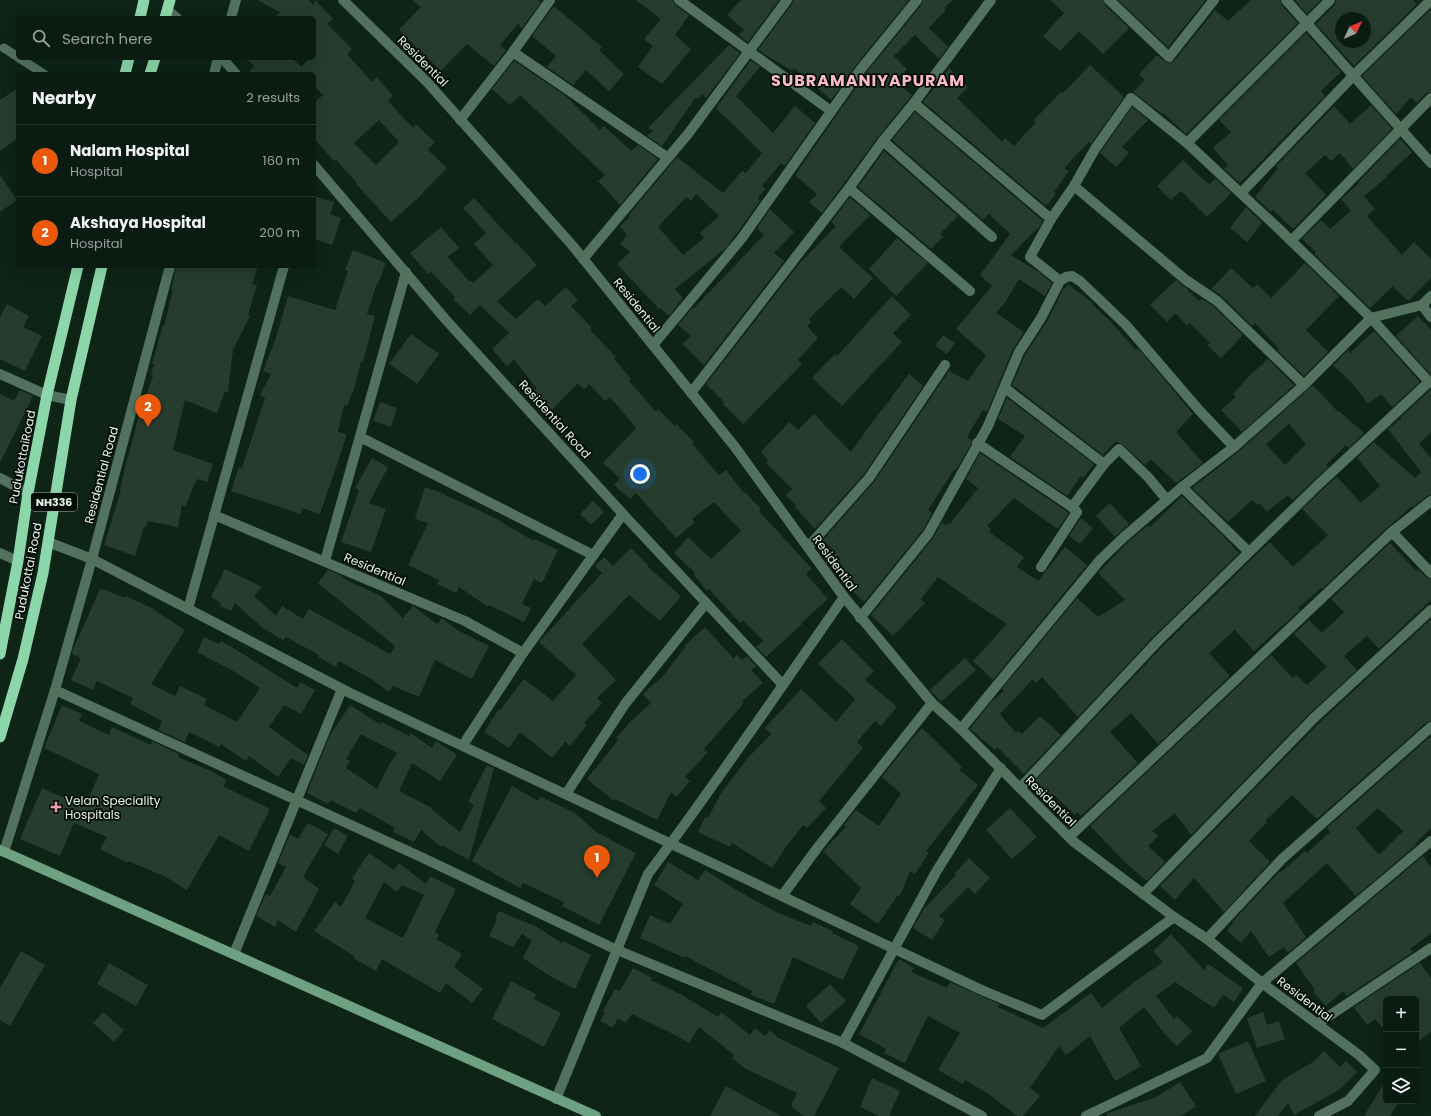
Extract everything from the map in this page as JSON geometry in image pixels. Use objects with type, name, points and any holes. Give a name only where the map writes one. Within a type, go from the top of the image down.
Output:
[{"type":"highway","points":[[140,16],[144,0]]},
{"type":"highway","points":[[126,72],[128,60]]},
{"type":"highway","points":[[151,72],[154,60]]},
{"type":"highway","name":"PudukottaiRoad","points":[[0,654],[47,395],[78,268]]},
{"type":"highway","name":"Pudukottai Road","points":[[0,737],[24,659],[43,573],[71,400],[102,268]]},
{"type":"main road","points":[[2,851],[596,1116]]},
{"type":"street","points":[[232,16],[236,0]]},
{"type":"street","name":"Residential","points":[[343,0],[427,82],[583,259],[735,447],[860,618],[932,703],[1001,768],[1069,837],[1174,917],[1207,939],[1262,983],[1358,1055],[1375,1070],[1348,1101],[1319,1116]]},
{"type":"street","points":[[460,120],[513,52],[550,0]]},
{"type":"street","points":[[679,0],[832,111]]},
{"type":"street","points":[[583,259],[688,134],[787,0]]},
{"type":"street","points":[[653,345],[742,238],[866,63],[917,0]]},
{"type":"street","points":[[691,392],[849,188],[991,0]]},
{"type":"street","points":[[1109,0],[1169,57],[1214,0]]},
{"type":"street","points":[[1286,0],[1431,162]]},
{"type":"street","points":[[1187,144],[1330,0]]},
{"type":"street","points":[[1240,193],[1354,75],[1431,0]]},
{"type":"street","points":[[513,52],[668,158]]},
{"type":"street","points":[[214,72],[218,60]]},
{"type":"street","points":[[224,60],[234,72]]},
{"type":"street","points":[[1020,788],[1158,641],[1318,486],[1429,382],[1371,318],[1291,241],[1187,144],[1131,98],[1095,149],[1074,186],[1051,219],[1030,257],[1060,281]]},
{"type":"street","points":[[1291,241],[1431,98]]},
{"type":"street","points":[[914,103],[1051,219]]},
{"type":"street","points":[[883,141],[992,237]]},
{"type":"street","name":"Residential Road","points":[[316,167],[446,320],[623,514],[783,685]]},
{"type":"street","points":[[1074,186],[1186,280],[1216,301],[1304,385]]},
{"type":"street","points":[[849,188],[970,291]]},
{"type":"street","name":"Residential Road","points":[[2,851],[55,690],[92,560],[168,268]]},
{"type":"street","points":[[188,609],[283,268]]},
{"type":"street","points":[[325,561],[406,272]]},
{"type":"street","points":[[860,618],[928,534],[977,443],[988,426],[1019,352],[1041,318],[1060,281],[1066,277],[1072,276],[1089,288],[1126,325],[1199,410],[1234,447]]},
{"type":"street","points":[[961,729],[1100,560],[1124,537],[1182,487],[1234,447],[1304,385],[1371,318],[1422,305],[1431,296]]},
{"type":"street","points":[[1422,305],[1431,317]]},
{"type":"street","points":[[808,547],[869,478],[944,365]]},
{"type":"street","points":[[0,374],[47,395],[71,400]]},
{"type":"street","points":[[1004,388],[1104,464]]},
{"type":"street","points":[[360,437],[593,556]]},
{"type":"street","points":[[977,443],[1072,507],[1077,512],[1041,567]]},
{"type":"street","points":[[1072,507],[1104,464],[1119,449],[1148,477],[1167,500]]},
{"type":"street","points":[[0,478],[28,493]]},
{"type":"street","points":[[1182,487],[1249,552]]},
{"type":"street","points":[[1069,837],[1392,532],[1431,501]]},
{"type":"street","points":[[463,745],[523,653],[623,514]]},
{"type":"street","name":"Residential","points":[[214,515],[465,620],[523,653]]},
{"type":"street","points":[[1392,532],[1431,573]]},
{"type":"street","points":[[48,542],[92,560],[342,689],[984,991],[1042,1015],[1174,917]]},
{"type":"street","points":[[0,553],[18,561]]},
{"type":"street","points":[[556,1099],[648,874],[671,844],[844,597]]},
{"type":"street","points":[[566,794],[625,704],[706,603]]},
{"type":"street","points":[[1143,894],[1314,718],[1431,610]]},
{"type":"street","points":[[234,954],[342,689]]},
{"type":"street","points":[[55,690],[618,950],[843,1043],[982,1116]]},
{"type":"street","points":[[782,896],[827,834],[932,703]]},
{"type":"street","points":[[1207,939],[1282,859],[1431,727]]},
{"type":"street","points":[[843,1043],[936,872],[1001,768]]},
{"type":"street","points":[[1086,1116],[1207,1058],[1262,983],[1431,841]]},
{"type":"street","points":[[1317,1024],[1431,948]]},
{"type":"lane","points":[[4,48],[16,56]]},
{"type":"lane","points":[[22,60],[41,72]]},
{"type":"building","points":[[257,0],[309,0],[314,6],[315,0],[333,19],[327,24],[352,49],[347,54],[372,82],[377,77],[393,96],[388,101],[413,128],[416,124],[435,142],[428,150],[447,168],[417,199],[391,222],[336,160],[334,161],[316,141],[316,101],[323,95],[316,88],[316,72],[249,72],[254,66],[248,60],[294,60],[301,67],[308,60],[316,60],[316,16],[275,16],[280,12]],"holes":[[[379,120],[399,142],[376,165],[354,143]]]},
{"type":"building","points":[[412,0],[538,0],[541,2],[522,28],[518,24],[500,45],[506,50],[494,66],[467,44],[441,71],[399,30],[421,7]]},
{"type":"building","points":[[636,0],[673,0],[675,5],[689,15],[675,35],[691,49],[662,84],[638,67],[653,46],[644,39],[661,19]]},
{"type":"building","points":[[741,0],[779,0],[748,42],[738,35],[744,30],[727,15]]},
{"type":"building","points":[[793,0],[909,0],[856,65],[831,100],[794,68],[792,71],[758,50],[792,4]]},
{"type":"building","points":[[923,0],[953,0],[944,8],[946,10],[929,28],[948,47],[939,59],[915,35],[894,56],[907,69],[895,81],[912,95],[878,137],[822,213],[809,202],[817,194],[795,175],[866,73],[922,4]]},
{"type":"building","points":[[1051,0],[1103,0],[1105,5],[1129,28],[1103,54],[1079,31],[1060,51],[1043,36],[1064,13]]},
{"type":"building","points":[[1118,0],[1204,0],[1205,1],[1168,47]]},
{"type":"building","points":[[1251,0],[1280,0],[1281,4],[1298,23],[1186,134],[1163,113],[1162,114],[1133,92],[1145,80],[1139,74],[1157,55],[1167,63],[1174,61],[1215,10],[1228,21]]},
{"type":"building","points":[[1295,0],[1321,0],[1307,14]]},
{"type":"building","points":[[1336,0],[1413,0],[1417,4],[1354,66],[1338,48],[1371,48],[1371,12],[1335,12],[1335,45],[1316,24],[1335,5]]},
{"type":"building","points":[[554,6],[602,47],[599,50],[624,74],[609,91],[586,70],[573,85],[547,67],[556,56],[532,36]]},
{"type":"building","points":[[1431,9],[1431,92],[1426,93],[1417,103],[1411,97],[1396,114],[1362,76]]},
{"type":"building","points":[[1306,33],[1341,72],[1321,91],[1325,96],[1240,183],[1224,169],[1228,165],[1213,148],[1231,132],[1219,120]]},
{"type":"building","points":[[729,45],[740,53],[706,98],[702,94],[698,99],[696,97],[662,146],[663,147],[647,136],[653,131],[648,128]]},
{"type":"building","points":[[751,60],[760,67],[736,96],[773,133],[795,106],[815,123],[785,166],[781,163],[762,186],[765,189],[758,198],[760,201],[726,248],[675,289],[683,298],[669,316],[660,308],[659,309],[617,264],[630,252],[620,244],[627,235],[620,226],[630,217],[629,215],[677,157],[723,193],[742,171],[746,173],[762,153],[716,108]],"holes":[[[696,194],[719,216],[700,233],[704,238],[683,255],[658,227],[686,197],[691,201]]]},
{"type":"building","points":[[514,61],[566,96],[600,130],[604,126],[631,151],[638,145],[658,159],[620,205],[598,181],[605,175],[520,95],[510,105],[492,89]]},
{"type":"building","points":[[1090,65],[1124,97],[1091,144],[1089,142],[1064,168],[1069,171],[1054,192],[1056,194],[1046,206],[923,102],[949,68],[968,87],[957,98],[1002,142],[1005,138],[1014,146],[1036,122],[1034,120]]},
{"type":"building","points":[[16,89],[16,139],[0,151],[0,100]]},
{"type":"building","points":[[1371,105],[1392,129],[1353,169],[1340,153],[1331,161],[1325,155],[1305,173],[1326,195],[1293,229],[1273,210],[1271,212],[1255,197],[1278,168],[1276,166],[1334,106],[1350,124]]},
{"type":"building","points":[[1132,107],[1148,120],[1122,147],[1129,153],[1116,167],[1100,153]]},
{"type":"building","points":[[915,112],[1043,221],[1040,226],[1011,255],[1040,273],[1052,283],[1045,296],[1019,279],[1006,301],[996,313],[1024,332],[1013,349],[987,412],[983,410],[967,437],[971,440],[971,444],[956,470],[954,470],[928,510],[932,513],[923,530],[864,602],[839,578],[844,573],[830,559],[836,553],[823,540],[874,482],[949,371],[968,381],[986,355],[956,329],[992,286],[980,275],[1010,234],[989,214],[983,220],[892,140]]},
{"type":"building","points":[[1400,139],[1412,152],[1386,176],[1387,177],[1364,196],[1375,209],[1367,216],[1402,255],[1414,242],[1431,259],[1431,278],[1408,301],[1393,286],[1370,308],[1314,254],[1316,252],[1302,239],[1321,220],[1330,229],[1351,211],[1341,199],[1359,183],[1358,182]]},
{"type":"building","points":[[884,151],[958,216],[940,234],[943,237],[931,249],[858,187]]},
{"type":"building","points":[[1183,160],[1209,185],[1215,178],[1231,193],[1207,217],[1181,191],[1171,200],[1157,186]]},
{"type":"building","points":[[0,175],[16,201],[0,212]]},
{"type":"building","points":[[316,197],[334,202],[330,214],[341,218],[332,245],[316,240]]},
{"type":"building","points":[[850,197],[870,215],[839,247],[873,278],[854,299],[841,287],[809,319],[811,322],[807,326],[818,338],[798,360],[802,364],[743,424],[706,384],[799,264],[836,226],[831,222]]},
{"type":"building","points":[[474,198],[537,265],[497,301],[516,319],[538,299],[545,306],[566,287],[578,300],[571,306],[592,328],[590,330],[616,357],[614,359],[631,379],[629,381],[656,412],[658,409],[694,442],[692,444],[719,475],[726,470],[744,493],[745,492],[761,509],[759,511],[812,569],[806,574],[828,599],[766,657],[756,647],[763,641],[743,620],[740,623],[709,589],[707,591],[694,575],[695,573],[674,553],[688,537],[711,559],[741,531],[714,502],[692,519],[695,522],[676,538],[636,493],[630,499],[614,485],[620,478],[603,463],[636,428],[610,397],[605,401],[589,384],[584,389],[578,383],[551,411],[533,393],[537,389],[514,359],[507,366],[492,349],[509,333],[480,305],[470,315],[453,299],[455,297],[431,272],[428,274],[410,253],[441,227],[459,248],[448,257],[470,282],[471,281],[473,283],[493,265],[474,244],[486,233],[463,208]]},
{"type":"building","points":[[1246,207],[1262,223],[1247,242],[1230,228]]},
{"type":"building","points":[[770,209],[794,232],[774,253],[784,261],[704,365],[682,344],[691,336],[678,325],[692,308],[693,309],[764,235],[757,228]]},
{"type":"building","points":[[897,238],[928,263],[896,296],[869,269]]},
{"type":"building","points":[[353,250],[386,263],[377,283],[367,314],[375,316],[363,362],[361,361],[353,393],[347,406],[344,405],[338,432],[346,434],[345,441],[320,514],[302,508],[301,514],[231,491],[239,467],[242,468],[265,398],[260,395],[271,374],[263,371],[276,338],[288,296],[335,310],[348,271],[345,270]]},
{"type":"building","points":[[1305,263],[1339,296],[1306,330],[1328,352],[1304,376],[1278,351],[1279,349],[1255,323],[1252,326],[1222,296],[1211,289],[1231,268],[1253,288],[1257,284],[1271,298]]},
{"type":"building","points":[[176,268],[257,268],[252,284],[257,285],[248,315],[250,316],[233,350],[228,392],[225,392],[217,413],[185,400],[173,450],[213,464],[207,482],[197,479],[185,507],[182,505],[178,527],[148,521],[146,528],[144,527],[135,556],[104,545],[121,490],[126,464],[139,415],[153,376],[151,375],[154,364],[152,364],[163,325],[164,326],[173,290],[171,290]]},
{"type":"building","points":[[1176,280],[1199,301],[1202,299],[1213,306],[1243,335],[1221,358],[1207,345],[1210,343],[1190,323],[1187,325],[1175,313],[1167,322],[1150,305]]},
{"type":"building","points":[[1068,284],[1094,304],[1093,305],[1111,322],[1136,350],[1137,348],[1142,353],[1193,414],[1176,432],[1203,463],[1176,483],[1151,459],[1145,465],[1121,443],[1115,442],[1103,455],[1012,385],[1025,355],[1047,321],[1064,288],[1065,289]]},
{"type":"building","points":[[892,296],[911,315],[893,333],[902,342],[842,406],[812,378],[835,354],[837,356]]},
{"type":"building","points":[[7,304],[29,316],[23,327],[42,336],[25,371],[0,359],[0,317]]},
{"type":"building","points":[[1418,316],[1431,330],[1431,375],[1396,336]]},
{"type":"building","points":[[1374,331],[1420,382],[1392,407],[1381,394],[1368,404],[1354,385],[1333,365],[1348,350],[1350,353]]},
{"type":"building","points":[[411,334],[439,354],[417,384],[389,364]]},
{"type":"building","points":[[943,335],[955,343],[947,354],[935,346]]},
{"type":"building","points":[[1268,359],[1294,385],[1242,432],[1221,410],[1236,397],[1233,394],[1249,376]]},
{"type":"building","points":[[909,374],[923,386],[864,474],[815,529],[786,495],[792,489],[766,463],[768,460],[761,452],[789,422],[798,430],[814,414],[851,452]]},
{"type":"building","points":[[1313,385],[1338,412],[1339,411],[1364,433],[1349,448],[1346,445],[1326,465],[1328,467],[1293,500],[1288,495],[1267,512],[1259,503],[1257,505],[1252,500],[1228,522],[1192,488],[1238,452]],"holes":[[[1289,424],[1306,444],[1285,465],[1266,444]]]},
{"type":"building","points":[[1431,389],[1431,432],[1419,444],[1431,458],[1431,495],[1427,496],[1413,507],[1412,506],[1381,533],[1322,589],[1321,588],[1298,608],[1300,610],[1254,651],[1235,630],[1209,653],[1230,676],[1158,744],[1131,713],[1110,732],[1138,763],[1081,816],[1077,812],[1075,815],[1054,795],[1049,800],[1033,783],[1163,646],[1260,551],[1270,542],[1293,567],[1328,535],[1302,509],[1322,490],[1337,477],[1361,503],[1380,486],[1357,458],[1374,442],[1415,478],[1421,472],[1388,429],[1402,418],[1401,417]]},
{"type":"building","points":[[20,390],[33,396],[0,463],[0,394],[14,401]]},
{"type":"building","points":[[1007,398],[1094,464],[1083,478],[1081,476],[1067,496],[1010,457],[1025,436],[998,419]]},
{"type":"building","points":[[380,402],[397,408],[391,427],[373,421]]},
{"type":"building","points":[[980,453],[1069,513],[1058,529],[1014,498],[987,526],[991,529],[989,532],[1024,557],[1017,567],[1038,581],[1065,547],[1087,565],[993,680],[973,661],[1007,624],[938,577],[921,599],[925,603],[893,636],[871,615],[933,538],[942,522],[946,525],[948,523],[950,524],[978,488],[966,479]]},
{"type":"building","points":[[372,458],[388,467],[369,503],[386,509],[371,552],[341,542],[359,490],[355,488]]},
{"type":"building","points":[[425,487],[445,494],[501,521],[534,541],[535,539],[558,550],[542,583],[534,579],[522,604],[531,608],[524,622],[489,605],[488,607],[459,587],[456,593],[437,584],[439,580],[408,565],[428,523],[415,519]]},
{"type":"building","points":[[1182,496],[1239,553],[1153,637],[1078,717],[1042,677],[1036,683],[1033,679],[1000,714],[1016,733],[1018,731],[1022,734],[1040,716],[1061,735],[1024,774],[997,747],[995,750],[970,729],[991,702],[1004,691],[1002,689],[1077,598],[1098,617],[1125,600],[1098,573],[1128,542],[1148,525],[1150,527]]},
{"type":"building","points":[[593,501],[604,512],[591,525],[580,514]]},
{"type":"building","points":[[1110,503],[1129,524],[1115,537],[1096,516]]},
{"type":"building","points":[[1081,518],[1093,528],[1080,544],[1069,536]]},
{"type":"building","points":[[1390,543],[1416,571],[1418,569],[1427,578],[1431,579],[1431,600],[1379,649],[1367,636],[1344,656],[1357,670],[1310,713],[1191,835],[1175,813],[1152,831],[1158,836],[1148,846],[1165,862],[1147,881],[1129,866],[1090,826],[1271,655],[1293,678],[1296,675],[1307,685],[1327,667],[1294,634],[1309,620],[1322,633],[1344,612],[1331,599]]},
{"type":"building","points":[[631,548],[649,566],[648,567],[681,596],[660,621],[629,595],[582,644],[616,680],[597,698],[602,703],[584,723],[587,725],[570,746],[565,742],[552,758],[520,732],[509,748],[484,732],[498,710],[500,710],[524,679],[553,701],[576,675],[539,642],[602,573],[595,566],[604,557],[613,566]]},
{"type":"building","points":[[225,569],[262,587],[254,596],[276,616],[282,606],[303,619],[309,609],[390,654],[395,646],[318,583],[328,570],[381,596],[403,618],[413,606],[437,624],[442,618],[457,630],[489,646],[472,679],[435,660],[419,697],[393,686],[389,692],[373,680],[339,661],[336,667],[318,657],[319,655],[286,637],[283,640],[263,628],[235,603],[231,611],[220,606],[221,603],[211,597]]},
{"type":"building","points":[[100,588],[125,598],[126,596],[154,609],[185,630],[151,684],[175,696],[180,686],[207,699],[204,705],[237,722],[260,688],[233,671],[197,652],[204,637],[219,644],[221,641],[297,688],[300,682],[315,690],[301,714],[284,705],[269,727],[308,755],[304,765],[291,758],[278,777],[249,756],[246,761],[221,744],[219,747],[189,732],[185,742],[158,730],[162,721],[130,704],[133,698],[97,681],[93,690],[71,680],[81,658],[72,654],[73,649]]},
{"type":"building","points":[[1431,619],[1431,721],[1427,722],[1317,819],[1292,795],[1266,820],[1267,822],[1249,841],[1270,862],[1224,912],[1194,878],[1175,900],[1160,886],[1319,723]]},
{"type":"building","points":[[705,627],[733,658],[737,655],[742,660],[747,656],[756,666],[751,670],[763,683],[742,701],[744,703],[704,749],[708,752],[685,777],[690,781],[676,797],[671,792],[657,820],[615,799],[614,801],[587,779],[618,740],[616,738],[630,722],[651,703],[643,694],[663,676],[686,646],[685,645]]},
{"type":"building","points":[[842,639],[874,671],[865,680],[897,707],[881,726],[875,721],[857,742],[863,748],[819,801],[826,808],[807,828],[803,825],[772,868],[732,843],[730,847],[698,832],[705,817],[708,818],[721,793],[747,759],[771,734],[765,728],[801,689],[836,722],[855,699],[818,664]]},
{"type":"building","points":[[965,658],[976,670],[941,702],[930,690]]},
{"type":"building","points":[[62,705],[82,714],[79,721],[109,735],[112,727],[151,745],[152,741],[179,754],[178,757],[213,772],[227,780],[223,786],[270,809],[249,851],[219,835],[187,890],[164,876],[128,861],[128,863],[100,849],[107,837],[74,823],[60,856],[20,839],[42,788],[85,807],[99,774],[44,748]]},
{"type":"building","points":[[350,705],[380,724],[382,722],[409,736],[411,733],[432,748],[436,741],[457,755],[440,781],[412,763],[399,791],[432,808],[431,809],[460,832],[474,805],[468,802],[487,765],[494,768],[469,860],[442,845],[441,847],[421,830],[414,842],[393,832],[395,828],[360,808],[356,813],[331,800],[328,804],[307,793],[329,737]],"holes":[[[361,734],[397,753],[377,789],[346,768],[350,761],[346,759]]]},
{"type":"building","points":[[922,728],[962,767],[959,770],[978,785],[926,851],[929,853],[915,874],[910,871],[900,896],[898,895],[878,924],[850,904],[861,888],[823,851],[846,827],[844,825],[856,810],[879,826],[901,794],[882,777]]},
{"type":"building","points":[[1431,736],[1431,828],[1415,844],[1416,845],[1356,896],[1327,863],[1283,903],[1306,937],[1288,953],[1284,947],[1269,957],[1251,931],[1241,943],[1227,931],[1233,923],[1232,922],[1280,871],[1281,872],[1305,851],[1307,853],[1330,832],[1327,828]],"holes":[[[1378,808],[1403,831],[1379,855],[1356,828]]]},
{"type":"building","points":[[512,786],[538,801],[540,796],[575,813],[596,832],[636,853],[599,925],[562,906],[564,902],[523,883],[520,888],[472,861]]},
{"type":"building","points":[[1010,808],[1037,837],[1012,859],[986,830]]},
{"type":"building","points":[[308,823],[328,834],[303,877],[319,889],[296,932],[278,920],[275,927],[256,916],[266,894],[270,896],[286,867],[278,863],[290,834],[298,839]]},
{"type":"building","points":[[334,828],[348,836],[338,854],[324,845]]},
{"type":"building","points":[[369,853],[394,870],[399,863],[426,884],[430,876],[456,889],[435,932],[439,935],[436,939],[462,954],[454,967],[483,989],[472,1003],[446,983],[440,993],[382,959],[376,971],[353,958],[354,956],[314,931],[335,902],[341,907],[355,881],[352,878]],"holes":[[[384,882],[397,892],[402,885],[424,895],[403,938],[365,918]]]},
{"type":"building","points":[[1423,856],[1431,868],[1431,933],[1410,949],[1413,952],[1347,996],[1343,991],[1326,1006],[1313,992],[1315,990],[1296,963]]},
{"type":"building","points":[[969,858],[990,878],[975,894],[968,887],[939,916],[945,920],[932,940],[913,928],[925,907],[956,875],[954,874]]},
{"type":"building","points":[[668,862],[698,880],[705,870],[738,891],[776,912],[811,926],[813,922],[833,931],[832,933],[859,946],[843,980],[793,957],[774,1004],[751,995],[752,991],[685,956],[685,958],[640,938],[650,915],[670,924],[683,904],[654,885]]},
{"type":"building","points":[[499,911],[532,924],[562,943],[563,941],[591,955],[575,989],[553,978],[523,958],[532,940],[522,934],[513,947],[489,936]]},
{"type":"building","points":[[1171,934],[1204,970],[1208,964],[1243,988],[1234,1002],[1223,995],[1214,1008],[1175,982],[1156,996],[1174,1019],[1177,1016],[1192,1031],[1177,1046],[1165,1034],[1144,1007],[1119,1028],[1141,1066],[1115,1081],[1090,1036],[1066,1055],[1059,1046],[1030,1088],[1040,1096],[1023,1116],[1017,1116],[990,1095],[965,1080],[963,1084],[938,1070],[960,1033],[928,1016],[905,1063],[884,1053],[886,1049],[859,1034],[899,959],[914,968],[911,972],[947,988],[950,982],[999,1004],[998,1007],[1043,1028],[1091,993],[1102,1008],[1137,980],[1163,962],[1153,951]]},
{"type":"building","points":[[21,951],[45,965],[10,1026],[0,1020],[0,988]]},
{"type":"building","points":[[109,963],[148,985],[136,1006],[97,984]]},
{"type":"building","points":[[1420,963],[1431,978],[1431,1031],[1419,1041],[1419,996],[1383,996],[1383,1028],[1375,1019],[1367,1025],[1354,1007]]},
{"type":"building","points":[[633,968],[652,978],[651,980],[682,995],[718,1017],[721,1012],[750,1035],[755,1028],[765,1036],[770,1030],[777,1037],[839,1068],[814,1116],[803,1116],[791,1106],[797,1093],[744,1068],[732,1058],[734,1055],[699,1027],[689,1043],[632,1014],[626,1023],[618,1018],[613,1028],[600,1021],[605,1012],[603,1011],[615,989],[620,991]]},
{"type":"building","points":[[511,981],[536,994],[534,999],[561,1013],[544,1047],[492,1019]]},
{"type":"building","points":[[830,984],[846,1001],[821,1023],[806,1006]]},
{"type":"building","points":[[103,1012],[124,1030],[114,1042],[93,1023]]},
{"type":"building","points":[[1263,1012],[1267,1025],[1279,1021],[1285,1039],[1257,1048],[1247,1018]]},
{"type":"building","points":[[1248,1041],[1266,1081],[1236,1094],[1218,1054]]},
{"type":"building","points":[[1324,1051],[1340,1067],[1346,1061],[1357,1072],[1339,1090],[1294,1115],[1288,1103],[1278,1116],[1255,1116],[1282,1080],[1313,1062]]},
{"type":"building","points":[[872,1078],[900,1091],[889,1116],[879,1116],[860,1107]]},
{"type":"building","points":[[1180,1082],[1196,1106],[1181,1116],[1107,1116],[1106,1114],[1156,1097]]},
{"type":"building","points":[[1383,1085],[1383,1104],[1397,1104],[1390,1116],[1364,1116]]},
{"type":"building","points":[[726,1086],[781,1116],[710,1116]]},
{"type":"place","name":"Akshaya Hospital","points":[[148,427]]},
{"type":"place","name":"Velan Speciality Hospitals","points":[[56,807]]},
{"type":"place","name":"Nalam Hospital","points":[[597,878]]},
{"type":"district","name":"SUBRAMANIYAPURAM","points":[[868,80]]}]
